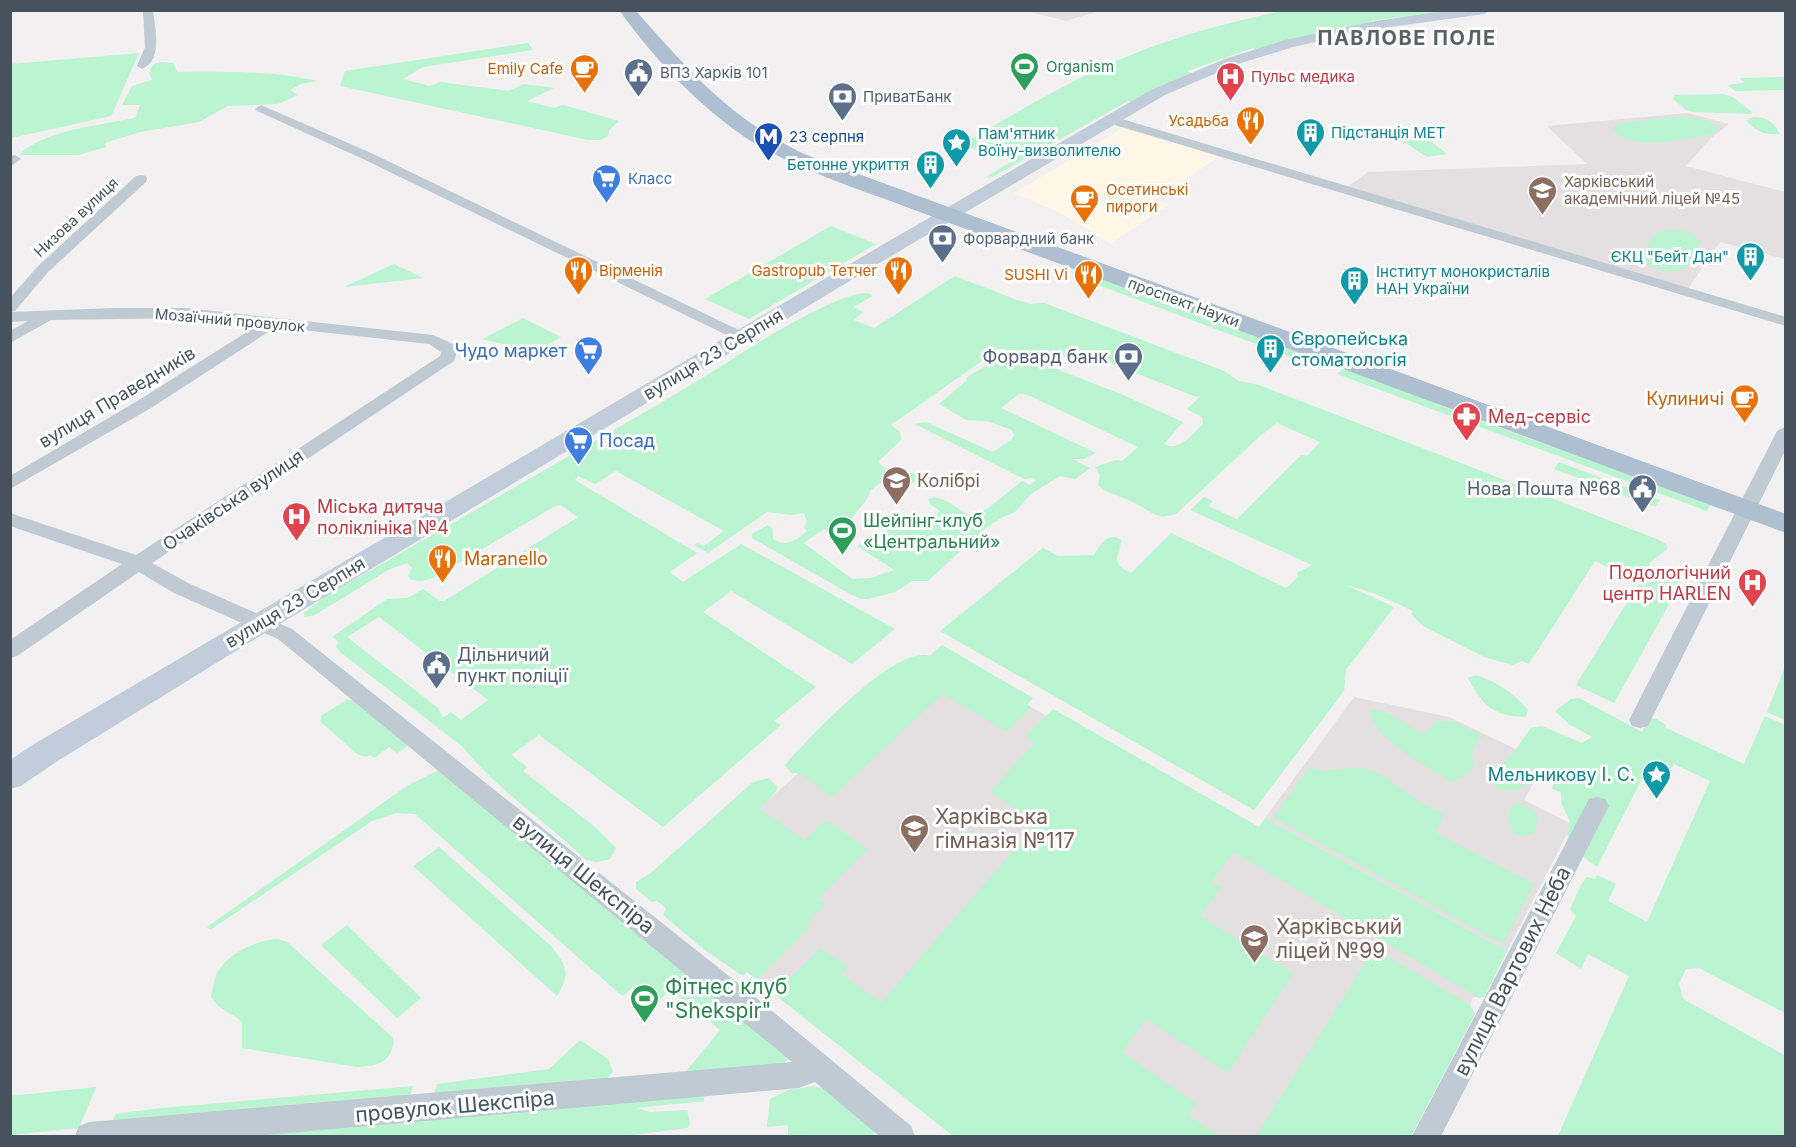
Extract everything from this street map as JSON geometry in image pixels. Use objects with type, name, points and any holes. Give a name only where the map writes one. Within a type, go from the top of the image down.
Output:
[{"type":"main road","name":"проспект Науки","points":[[626,10],[715,105],[751,132],[798,158],[1785,524]]},
{"type":"street","points":[[142,66],[147,61],[151,47],[148,10]]},
{"type":"street","name":"вулиця 23 Серпня","points":[[10,777],[53,748],[258,624],[947,215],[1177,83],[1278,47],[1376,25],[1454,12],[1484,10]]},
{"type":"street","points":[[261,109],[367,156],[742,337]]},
{"type":"street","points":[[1112,120],[1785,322]]},
{"type":"street","name":"Низова вулиця","points":[[10,308],[43,269],[141,179]]},
{"type":"street","name":"Мозаїчний провулок","points":[[10,317],[113,313],[186,314],[433,340],[447,347]]},
{"type":"street","points":[[10,338],[45,317]]},
{"type":"street","name":"вулиця Праведників","points":[[10,484],[145,404],[274,322]]},
{"type":"street","name":"Очаківська вулиця","points":[[10,651],[138,563],[448,358],[447,347]]},
{"type":"street","points":[[1641,720],[1785,431]]},
{"type":"street","name":"вулиця Шекспіра","points":[[10,519],[138,563],[181,588],[285,634],[592,880],[901,1137]]},
{"type":"street","name":"вулиця Вартових Неба","points":[[1426,1137],[1597,806]]},
{"type":"street","name":"провулок Шекспіра","points":[[89,1137],[657,1089],[799,1075],[818,1067]]},
{"type":"shaded area","points":[[1027,11],[1099,11],[1066,21]]},
{"type":"shaded area","name":"Харківський академічний ліцей №45","points":[[1688,113],[1729,124],[1710,139],[1686,166],[1785,192],[1785,259],[1720,242],[1688,289],[1346,188],[1368,172],[1587,164],[1547,126]]},
{"type":"shaded area","points":[[1126,126],[1221,155],[1156,200],[1169,204],[1111,244],[1062,214],[1014,193]]},
{"type":"shaded area","points":[[934,652],[1175,789],[1484,997],[1473,997],[1470,1005],[1475,1014],[1411,1136],[958,1136],[656,900]]},
{"type":"shaded area","points":[[1354,697],[1449,717],[1545,763],[1524,800],[1572,824],[1507,951],[1265,818]]},
{"type":"green space","points":[[1281,11],[1453,11],[1371,21],[1374,24],[1258,50],[1253,48],[1187,71],[1193,74],[1135,103],[1128,101],[991,178],[986,177],[1012,161],[961,145],[1113,62],[1190,34]]},
{"type":"green space","points":[[528,43],[533,50],[423,67],[403,79],[430,86],[440,82],[509,91],[523,84],[554,88],[527,101],[554,108],[563,105],[619,121],[609,130],[608,136],[601,140],[588,140],[340,86],[345,71]]},
{"type":"green space","points":[[139,53],[111,116],[11,138],[11,64]]},
{"type":"green space","points":[[173,63],[177,72],[265,73],[317,81],[301,84],[290,90],[298,95],[278,104],[228,106],[199,122],[140,132],[105,143],[106,147],[78,155],[19,155],[29,147],[57,134],[135,118],[140,105],[122,105],[132,86],[152,80],[149,73],[153,64]]},
{"type":"green space","points":[[1785,77],[1785,90],[1735,91],[1728,85],[1744,83],[1740,78]]},
{"type":"green space","points":[[1723,94],[1733,97],[1752,112],[1751,114],[1693,112],[1686,110],[1673,99],[1675,95]]},
{"type":"green space","points":[[1684,116],[1705,120],[1717,127],[1718,131],[1710,135],[1687,139],[1645,142],[1622,137],[1613,130],[1621,123]]},
{"type":"green space","points":[[1753,117],[1769,121],[1780,134],[1757,130],[1746,120]]},
{"type":"green space","points":[[1395,136],[1425,137],[1447,154],[1427,157]]},
{"type":"green space","points":[[831,226],[876,244],[749,319],[705,299]]},
{"type":"green space","points":[[1676,229],[1690,233],[1701,241],[1686,268],[1674,271],[1648,264],[1641,255],[1656,232]]},
{"type":"green space","points":[[394,264],[423,278],[344,287]]},
{"type":"green space","points":[[1087,275],[1116,283],[1199,316],[1205,316],[1314,356],[1307,363],[1082,279]]},
{"type":"green space","points":[[955,276],[1017,300],[1031,304],[1044,303],[1224,371],[1239,381],[1259,385],[1657,539],[1666,544],[1667,549],[1649,563],[1651,568],[1682,581],[1614,703],[1576,685],[1639,583],[1595,561],[1529,664],[1522,661],[1513,665],[1484,657],[1423,626],[1411,614],[1413,611],[1376,594],[1346,585],[1394,607],[1346,670],[1344,691],[1254,810],[940,631],[1043,548],[1058,556],[1094,555],[1105,540],[1112,537],[1121,540],[1117,562],[1131,573],[1171,533],[1286,588],[1298,577],[1297,573],[1312,565],[1190,510],[1204,497],[1213,501],[1208,506],[1237,519],[1301,455],[1307,456],[1320,442],[1277,423],[1176,514],[1162,517],[1103,490],[1098,485],[1100,475],[1095,467],[1116,460],[1122,461],[1138,447],[1028,395],[1019,394],[1001,408],[1096,453],[1083,459],[1072,459],[1090,468],[1075,479],[1060,476],[1032,493],[1015,512],[983,530],[928,581],[912,581],[895,592],[868,599],[861,599],[850,594],[752,538],[752,534],[768,525],[773,529],[773,539],[782,543],[795,540],[807,531],[804,527],[807,521],[804,513],[791,515],[767,512],[708,553],[694,545],[698,543],[704,546],[724,531],[616,471],[595,484],[578,476],[575,480],[697,553],[670,572],[683,582],[741,544],[895,629],[852,664],[731,591],[703,612],[816,687],[774,721],[781,725],[663,827],[539,735],[511,755],[527,767],[523,771],[595,827],[616,848],[610,859],[597,862],[586,860],[491,778],[463,747],[340,652],[336,646],[339,642],[332,637],[387,599],[408,598],[423,589],[440,601],[444,601],[578,517],[560,505],[553,507],[433,578],[422,581],[411,580],[408,576],[412,568],[407,563],[390,569],[313,616],[304,617],[304,613],[327,595],[652,408],[771,335],[827,305],[860,294],[871,294],[872,296],[854,307],[863,312],[854,320],[874,328]],"holes":[[[999,349],[1006,349],[1005,355],[967,377],[966,381],[939,404],[966,420],[987,421],[1012,430],[1014,435],[1012,439],[993,452],[926,422],[915,424],[1024,479],[1036,480],[1030,485],[1022,481],[987,509],[970,515],[939,498],[928,499],[931,505],[940,511],[921,525],[898,513],[889,519],[895,524],[874,540],[869,537],[857,546],[894,570],[871,578],[852,579],[804,543],[824,529],[839,541],[857,531],[851,521],[867,500],[870,491],[880,483],[908,485],[922,475],[893,474],[880,464],[879,461],[901,440],[900,432],[891,425]],[[1075,349],[1196,397],[1201,396],[1187,409],[1202,417],[1203,424],[1180,444],[1175,446],[1164,444],[1183,422],[1123,395],[1051,367],[1052,362]],[[379,617],[488,700],[461,720],[451,712],[443,718],[438,708],[347,637]]]},
{"type":"green space","points":[[523,318],[561,337],[536,352],[482,339]]},
{"type":"green space","points":[[1343,369],[1435,400],[1439,405],[1547,445],[1562,447],[1712,502],[1707,511],[1337,374]]},
{"type":"green space","points":[[1559,462],[1660,500],[1655,507],[1554,469]]},
{"type":"green space","points":[[942,645],[1033,698],[1027,705],[1030,707],[1028,711],[1007,732],[943,694],[832,797],[799,773],[791,773],[785,765],[855,694],[897,664],[915,656],[930,656]]},
{"type":"green space","points":[[1785,667],[1786,720],[1767,712]]},
{"type":"green space","points":[[1476,675],[1491,681],[1517,698],[1528,710],[1526,717],[1497,712],[1490,708],[1468,678]]},
{"type":"green space","points":[[1579,698],[1642,732],[1649,720],[1655,718],[1666,725],[1666,728],[1744,764],[1765,716],[1785,725],[1785,1013],[1699,968],[1686,969],[1679,984],[1683,999],[1784,1055],[1785,1136],[1558,1136],[1629,976],[1588,954],[1581,969],[1556,953],[1576,916],[1570,909],[1587,877],[1595,879],[1597,875],[1616,884],[1608,901],[1647,922],[1710,781],[1674,764],[1668,774],[1649,765],[1597,867],[1569,846],[1567,833],[1570,822],[1562,804],[1561,792],[1552,789],[1555,776],[1542,775],[1517,791],[1499,789],[1490,780],[1494,770],[1510,757],[1531,728],[1542,726],[1582,743],[1592,737],[1569,724],[1555,711],[1571,699]]},
{"type":"green space","points":[[347,700],[359,701],[412,743],[397,753],[389,747],[374,758],[370,755],[366,757],[357,754],[320,721],[322,715]]},
{"type":"green space","points":[[1053,709],[1259,827],[1265,818],[1507,951],[1484,997],[1479,998],[1234,852],[1211,882],[1222,887],[1200,916],[1293,973],[1228,1073],[1146,1019],[1122,1052],[1196,1103],[1188,1115],[1220,1136],[953,1136],[774,994],[820,948],[848,966],[841,974],[881,1003],[1038,822],[990,792],[1034,743],[1025,737]]},
{"type":"green space","points":[[1374,710],[1394,716],[1424,734],[1437,721],[1453,721],[1485,737],[1479,738],[1472,753],[1474,767],[1465,776],[1452,782],[1391,742],[1373,722],[1370,712]]},
{"type":"green space","points":[[1310,767],[1324,770],[1362,768],[1388,779],[1422,803],[1441,812],[1444,818],[1435,832],[1534,884],[1503,944],[1273,817]]},
{"type":"green space","points":[[443,768],[788,1059],[779,1070],[679,1080],[720,1030],[671,990],[658,1001],[636,984],[623,996],[621,995],[415,814],[396,813],[372,821],[210,930],[207,927],[407,786]]},
{"type":"green space","points":[[769,778],[778,788],[759,809],[804,840],[826,820],[868,849],[818,899],[825,905],[806,924],[810,927],[757,980],[747,972],[743,976],[706,951],[663,915],[666,908],[657,901],[652,902],[636,889],[636,882],[651,873],[753,782]]},
{"type":"green space","points":[[1521,803],[1538,814],[1536,829],[1532,834],[1521,836],[1513,832],[1508,818],[1513,804]]},
{"type":"green space","points":[[439,847],[552,947],[564,965],[566,975],[557,996],[413,866]]},
{"type":"green space","points":[[347,925],[421,998],[397,1018],[321,945]]},
{"type":"green space","points":[[277,939],[287,942],[392,1037],[394,1042],[386,1059],[371,1066],[357,1067],[242,1048],[242,1022],[218,1005],[211,997],[215,979],[224,963],[238,952],[261,942]]},
{"type":"green space","points":[[1374,949],[1470,1005],[1475,1014],[1411,1136],[1256,1136]]},
{"type":"green space","points":[[580,1040],[608,1059],[613,1072],[605,1080],[434,1095],[437,1084],[549,1069]]},
{"type":"green space","points":[[413,1086],[410,1096],[111,1123],[116,1114],[152,1109]]},
{"type":"green space","points":[[814,1086],[832,1091],[875,1132],[872,1136],[788,1136],[788,1125],[767,1127],[770,1099],[788,1090]]},
{"type":"green space","points":[[96,1087],[79,1128],[11,1135],[11,1096]]},
{"type":"green space","points":[[704,1092],[704,1101],[636,1108],[650,1112],[687,1110],[690,1124],[688,1128],[624,1136],[189,1136]]},
{"type":"place","name":"Organism","points":[[1025,92]]},
{"type":"place","name":"Emily Cafe","points":[[584,94]]},
{"type":"place","name":"ВПЗ Харків 101","points":[[639,98]]},
{"type":"place","name":"Пульс медика","points":[[1230,102]]},
{"type":"place","name":"ПриватБанк","points":[[842,122]]},
{"type":"place","name":"Усадьба","points":[[1250,146]]},
{"type":"place","name":"Підстанція МЕТ","points":[[1310,158]]},
{"type":"place","name":"23 серпня","points":[[768,162]]},
{"type":"place","name":"Пам'ятник Воїну-визволителю","points":[[957,168]]},
{"type":"place","name":"Бетонне укриття","points":[[930,190]]},
{"type":"place","name":"Класс","points":[[607,204]]},
{"type":"place","name":"Харківський академічний ліцей №45","points":[[1543,216]]},
{"type":"place","name":"Осетинські пироги","points":[[1085,224]]},
{"type":"place","name":"Форвардний банк","points":[[942,264]]},
{"type":"place","name":"ЄКЦ \"Бейт Дан\"","points":[[1750,282]]},
{"type":"place","name":"Вірменія","points":[[578,296]]},
{"type":"place","name":"Gastropub Teтчеr","points":[[898,296]]},
{"type":"place","name":"SUSHI Vi","points":[[1089,300]]},
{"type":"place","name":"Інститут монокристалів НАН України","points":[[1355,306]]},
{"type":"place","name":"Європейська стоматологія","points":[[1270,374]]},
{"type":"place","name":"Чудо маркет","points":[[588,376]]},
{"type":"place","name":"Форвард банк","points":[[1129,382]]},
{"type":"place","name":"Кулиничі","points":[[1745,424]]},
{"type":"place","name":"Мед-сервіс","points":[[1467,442]]},
{"type":"place","name":"Посад","points":[[578,466]]},
{"type":"place","name":"Колібрі","points":[[896,506]]},
{"type":"place","name":"Нова Пошта №68","points":[[1642,514]]},
{"type":"place","name":"Міська дитяча поліклініка №4","points":[[296,542]]},
{"type":"place","name":"Шейпінг-клуб «Центральний»","points":[[842,556]]},
{"type":"place","name":"Maranello","points":[[443,584]]},
{"type":"place","name":"Подологічний центр HARLEN","points":[[1752,608]]},
{"type":"place","name":"Дільничий пункт поліції","points":[[436,690]]},
{"type":"place","name":"Мельникову І. С.","points":[[1656,800]]},
{"type":"place","name":"Харківська гімназія №117","points":[[914,854]]},
{"type":"place","name":"Харківський ліцей №99","points":[[1255,964]]},
{"type":"place","name":"Фітнес клуб \"Shekspir\"","points":[[644,1024]]},
{"type":"district","name":"ПАВЛОВЕ ПОЛЕ","points":[[1407,38]]}]
